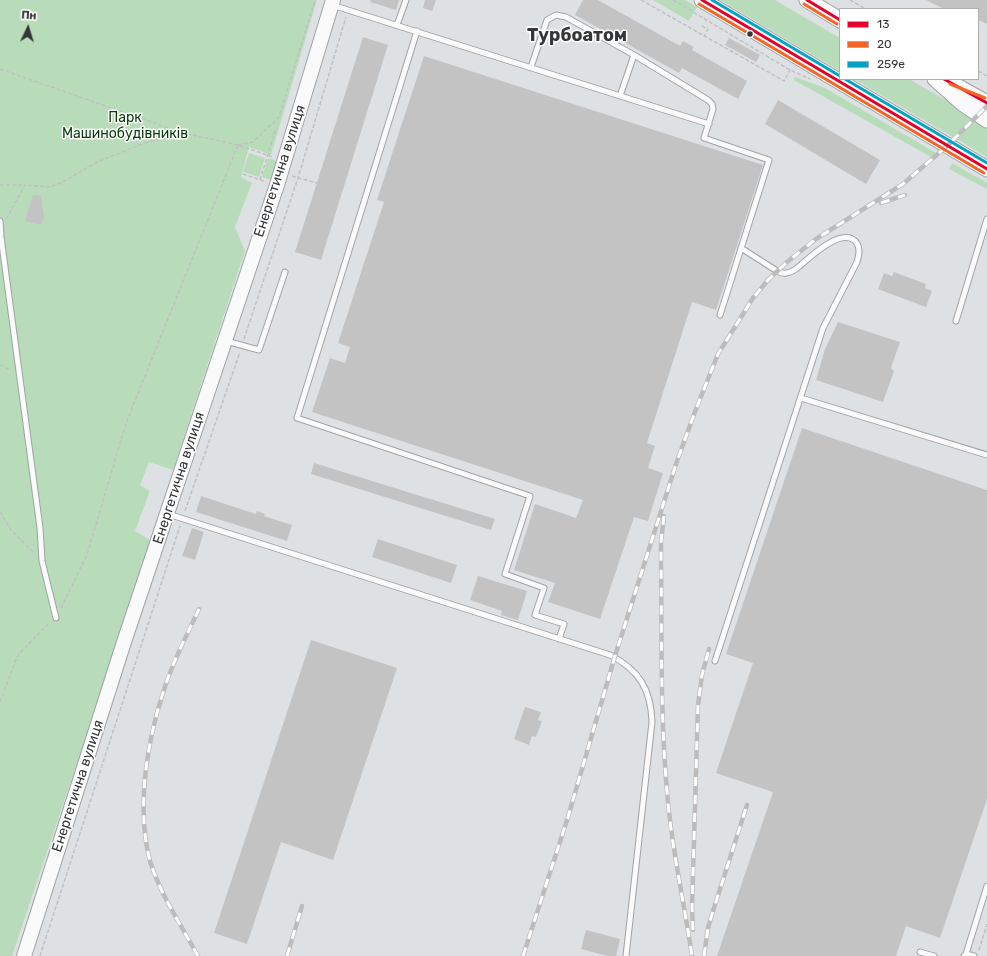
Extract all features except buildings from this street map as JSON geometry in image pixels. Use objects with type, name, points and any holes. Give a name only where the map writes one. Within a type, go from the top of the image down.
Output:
[{"type":"main road","points":[[702,0],[987,170]]},
{"type":"main road","points":[[807,0],[839,19]]},
{"type":"main road","points":[[936,80],[968,108],[987,120]]},
{"type":"main road","points":[[946,80],[987,103]]},
{"type":"main road","points":[[954,80],[987,93]]},
{"type":"street","name":"Енергетична вулиця","points":[[24,956],[124,642],[225,340],[332,2]]},
{"type":"lane","points":[[397,25],[406,0]]},
{"type":"lane","points":[[332,2],[348,10],[417,30],[709,124]]},
{"type":"lane","points":[[531,67],[545,23],[556,15],[570,19],[634,55],[708,100],[712,104],[713,109],[704,138],[769,160],[720,315]]},
{"type":"lane","points":[[417,30],[296,418],[530,496],[505,574],[544,588],[535,615],[564,624],[559,639]]},
{"type":"lane","points":[[620,96],[634,55]]},
{"type":"lane","points":[[956,321],[987,219]]},
{"type":"lane","points":[[0,221],[18,373],[40,528],[42,561],[55,618]]},
{"type":"lane","points":[[716,661],[823,328],[859,257],[858,246],[855,241],[851,239],[840,239],[833,241],[824,247],[796,269],[783,274],[741,248]]},
{"type":"lane","points":[[225,340],[259,350],[285,272]]},
{"type":"lane","points":[[801,398],[987,455]]},
{"type":"lane","points":[[167,513],[610,655],[625,664],[637,674],[650,698],[652,729],[626,956]]},
{"type":"lane","points":[[974,956],[965,955],[987,886]]},
{"type":"lane","points":[[920,952],[934,956]]},
{"type":"path","points":[[238,145],[253,142],[279,117],[315,0]]},
{"type":"path","points":[[640,0],[784,81],[790,70]]},
{"type":"path","points":[[673,0],[790,70],[812,80]]},
{"type":"path","points":[[850,0],[864,8]]},
{"type":"path","points":[[40,956],[183,518],[298,178],[348,10]]},
{"type":"path","points":[[702,26],[708,29],[704,36]]},
{"type":"path","points":[[0,69],[183,133],[238,145],[273,158]]},
{"type":"path","points":[[260,180],[276,128]]},
{"type":"path","points":[[0,185],[25,184],[49,187],[61,183],[97,162],[145,143],[183,133]]},
{"type":"path","points":[[0,702],[18,655],[55,618],[87,555],[126,423],[238,145]]},
{"type":"path","points":[[243,174],[260,180],[298,178],[317,183]]},
{"type":"path","points":[[1,237],[8,216],[25,184]]},
{"type":"path","points":[[0,366],[18,373]]},
{"type":"path","points":[[0,512],[11,530],[42,561]]},
{"type":"path","points":[[977,956],[987,924]]},
{"type":"green space","name":"Парк Машинобудівників","points":[[0,0],[317,0],[271,155],[249,147],[241,177],[252,183],[235,227],[245,251],[173,470],[149,462],[140,485],[150,491],[135,531],[150,540],[121,632],[12,956],[0,956]]},
{"type":"green space","points":[[653,0],[685,0],[697,7],[689,21]]},
{"type":"green space","points":[[720,0],[775,0],[839,37],[839,70]]},
{"type":"green space","points":[[795,77],[825,88],[936,153],[931,157],[794,80]]},
{"type":"green space","points":[[856,80],[911,80],[987,124],[987,157]]},
{"type":"green space","points":[[249,153],[265,158],[259,177],[243,172]]},
{"type":"green space","points":[[268,158],[277,161],[271,180],[262,177]]},
{"type":"green space","points":[[952,163],[987,183],[987,189],[949,169]]},
{"type":"railway","points":[[523,956],[568,817],[615,656],[677,461],[718,354],[753,298],[768,280],[787,262],[816,239],[903,184],[947,146],[987,106]]},
{"type":"railway","points":[[881,203],[905,195]]},
{"type":"railway","points":[[664,516],[661,542],[661,560],[662,704],[665,762],[671,832],[692,956]]},
{"type":"railway","points":[[198,956],[165,897],[154,873],[146,841],[144,797],[148,752],[158,710],[171,670],[199,609]]},
{"type":"railway","points":[[693,930],[692,907],[698,705],[702,675],[709,649]]},
{"type":"railway","points":[[704,956],[708,928],[747,805]]},
{"type":"railway","points":[[287,956],[302,906]]},
{"type":"transit line","name":"13","points":[[702,0],[987,169]]},
{"type":"transit line","name":"259е","points":[[712,0],[839,75]]},
{"type":"transit line","name":"13","points":[[807,0],[839,19]]},
{"type":"transit line","name":"20","points":[[699,4],[984,173]]},
{"type":"transit line","name":"20","points":[[804,4],[837,24]]},
{"type":"transit line","name":"259е","points":[[847,80],[987,163]]},
{"type":"transit line","name":"13","points":[[946,80],[987,103]]},
{"type":"transit line","name":"20","points":[[950,84],[985,98]]},
{"type":"district","name":"Турбоатом","points":[[577,36]]}]
